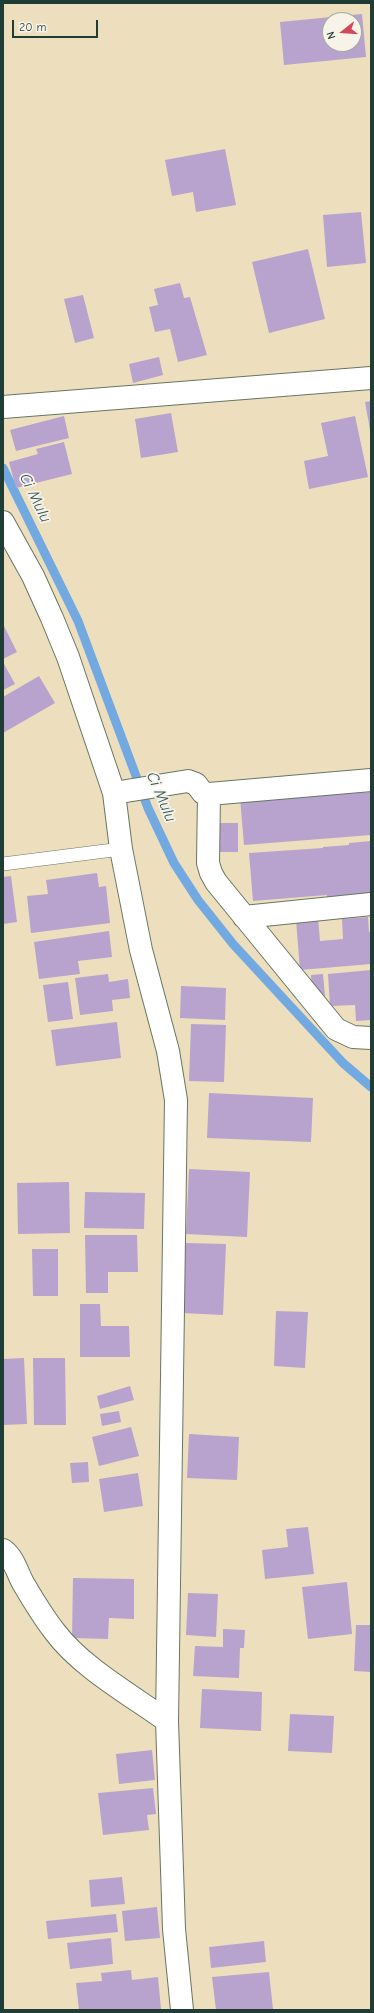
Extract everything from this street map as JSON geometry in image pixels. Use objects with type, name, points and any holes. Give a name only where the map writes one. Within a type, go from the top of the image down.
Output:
[{"type":"street","points":[[3,407],[371,378]]},
{"type":"street","points":[[3,522],[33,576],[55,624],[122,792],[121,850],[141,950],[168,1051],[176,1100],[167,1721],[174,1929],[182,2010]]},
{"type":"street","points":[[122,792],[188,781],[196,784],[203,793],[209,794],[371,780]]},
{"type":"street","points":[[209,794],[208,852],[210,873],[336,1029],[353,1037],[371,1038]]},
{"type":"street","points":[[244,917],[371,904]]},
{"type":"street","points":[[3,1550],[9,1554],[23,1583],[55,1632],[67,1647],[84,1662],[167,1721]]},
{"type":"lane","points":[[3,864],[121,850]]},
{"type":"building","points":[[362,14],[366,57],[284,65],[280,22],[322,18],[322,52],[362,52]]},
{"type":"building","points":[[225,149],[236,205],[196,212],[193,192],[172,196],[165,160]]},
{"type":"building","points":[[361,212],[366,263],[327,267],[323,215]]},
{"type":"building","points":[[308,249],[325,319],[269,333],[252,262]]},
{"type":"building","points":[[180,283],[184,298],[190,297],[207,355],[178,362],[170,329],[155,332],[149,307],[158,305],[154,289]]},
{"type":"building","points":[[83,295],[94,338],[75,343],[64,299]]},
{"type":"building","points":[[159,357],[163,375],[133,383],[129,364]]},
{"type":"building","points":[[371,401],[371,430],[370,430],[365,402]]},
{"type":"building","points":[[171,413],[178,452],[141,458],[135,419]]},
{"type":"building","points":[[64,416],[69,438],[16,451],[10,430]]},
{"type":"building","points":[[355,416],[368,477],[309,489],[304,461],[328,456],[321,423]]},
{"type":"building","points":[[64,442],[72,474],[16,488],[9,462],[38,454],[36,449]]},
{"type":"building","points":[[3,624],[17,652],[3,659]]},
{"type":"building","points":[[3,662],[15,684],[3,690]]},
{"type":"building","points":[[39,676],[55,703],[3,733],[3,697]]},
{"type":"building","points":[[371,792],[371,835],[244,845],[240,798],[287,798]]},
{"type":"building","points":[[214,823],[238,823],[238,852],[214,852]]},
{"type":"building","points":[[371,841],[371,896],[327,900],[327,895],[253,901],[249,853],[323,848]]},
{"type":"building","points":[[97,873],[99,887],[106,886],[110,923],[31,933],[27,896],[48,894],[46,880]]},
{"type":"building","points":[[11,876],[17,922],[3,924],[3,877]]},
{"type":"building","points":[[368,917],[369,932],[371,932],[371,964],[300,970],[296,920],[318,918],[320,941],[343,939],[342,919]]},
{"type":"building","points":[[109,931],[112,957],[78,961],[80,974],[39,979],[34,942]]},
{"type":"building","points":[[371,970],[371,1020],[356,1021],[355,1005],[330,1006],[328,974]]},
{"type":"building","points":[[108,974],[109,982],[128,979],[130,998],[112,1000],[113,1011],[80,1015],[75,978]]},
{"type":"building","points":[[323,974],[325,996],[312,997],[311,975]]},
{"type":"building","points":[[68,982],[73,1019],[48,1022],[43,985]]},
{"type":"building","points":[[181,986],[226,988],[225,1020],[180,1018]]},
{"type":"building","points":[[117,1022],[121,1058],[56,1066],[51,1030]]},
{"type":"building","points":[[191,1024],[226,1025],[224,1082],[189,1081]]},
{"type":"building","points":[[209,1093],[313,1098],[311,1142],[207,1138]]},
{"type":"building","points":[[189,1169],[250,1172],[247,1237],[186,1234]]},
{"type":"building","points":[[69,1182],[70,1233],[18,1234],[17,1183]]},
{"type":"building","points":[[85,1192],[145,1193],[144,1229],[84,1228]]},
{"type":"building","points":[[85,1235],[137,1235],[138,1272],[108,1272],[108,1293],[86,1293]]},
{"type":"building","points":[[185,1243],[226,1244],[223,1315],[182,1313]]},
{"type":"building","points":[[32,1249],[58,1249],[58,1296],[33,1296]]},
{"type":"building","points":[[80,1304],[100,1304],[101,1326],[129,1326],[130,1357],[80,1357]]},
{"type":"building","points":[[276,1311],[308,1312],[305,1368],[274,1366]]},
{"type":"building","points":[[24,1358],[27,1424],[3,1425],[3,1359]]},
{"type":"building","points":[[33,1358],[65,1358],[66,1425],[34,1425]]},
{"type":"building","points":[[130,1386],[134,1400],[100,1409],[97,1396]]},
{"type":"building","points":[[119,1411],[121,1422],[102,1426],[100,1414]]},
{"type":"building","points":[[131,1427],[139,1456],[99,1466],[92,1437]]},
{"type":"building","points":[[189,1434],[239,1437],[237,1480],[187,1478]]},
{"type":"building","points":[[88,1462],[89,1482],[72,1483],[70,1463]]},
{"type":"building","points":[[138,1473],[143,1506],[104,1512],[99,1479]]},
{"type":"building","points":[[308,1527],[314,1574],[265,1579],[262,1550],[288,1547],[286,1529]]},
{"type":"building","points":[[73,1578],[134,1579],[134,1619],[109,1618],[108,1639],[72,1638]]},
{"type":"building","points":[[347,1582],[352,1634],[308,1639],[302,1587]]},
{"type":"building","points":[[188,1593],[218,1594],[216,1637],[186,1635]]},
{"type":"building","points":[[356,1625],[371,1625],[371,1672],[354,1671]]},
{"type":"building","points":[[223,1629],[245,1630],[244,1648],[240,1648],[239,1678],[193,1676],[195,1646],[223,1647]]},
{"type":"building","points":[[202,1689],[262,1692],[261,1731],[200,1728]]},
{"type":"building","points":[[290,1714],[334,1716],[332,1753],[288,1751]]},
{"type":"building","points":[[152,1750],[155,1780],[119,1784],[116,1754]]},
{"type":"building","points":[[153,1788],[156,1814],[147,1815],[149,1830],[103,1835],[98,1793]]},
{"type":"building","points":[[122,1877],[125,1904],[91,1907],[89,1880]]},
{"type":"building","points":[[157,1907],[160,1938],[125,1941],[122,1911]]},
{"type":"building","points":[[116,1914],[118,1932],[48,1939],[46,1921]]},
{"type":"building","points":[[111,1938],[113,1964],[70,1969],[67,1943]]},
{"type":"building","points":[[264,1941],[266,1962],[211,1968],[209,1947]]},
{"type":"building","points":[[131,1970],[132,1980],[158,1977],[161,2009],[79,2010],[76,1983],[102,1981],[101,1973]]},
{"type":"building","points":[[269,1972],[273,2009],[216,2010],[212,1977]]},
{"type":"waterway","name":"Ci Mulu","points":[[3,468],[78,621],[148,808],[174,863],[198,900],[233,944],[343,1063],[371,1087]]}]
